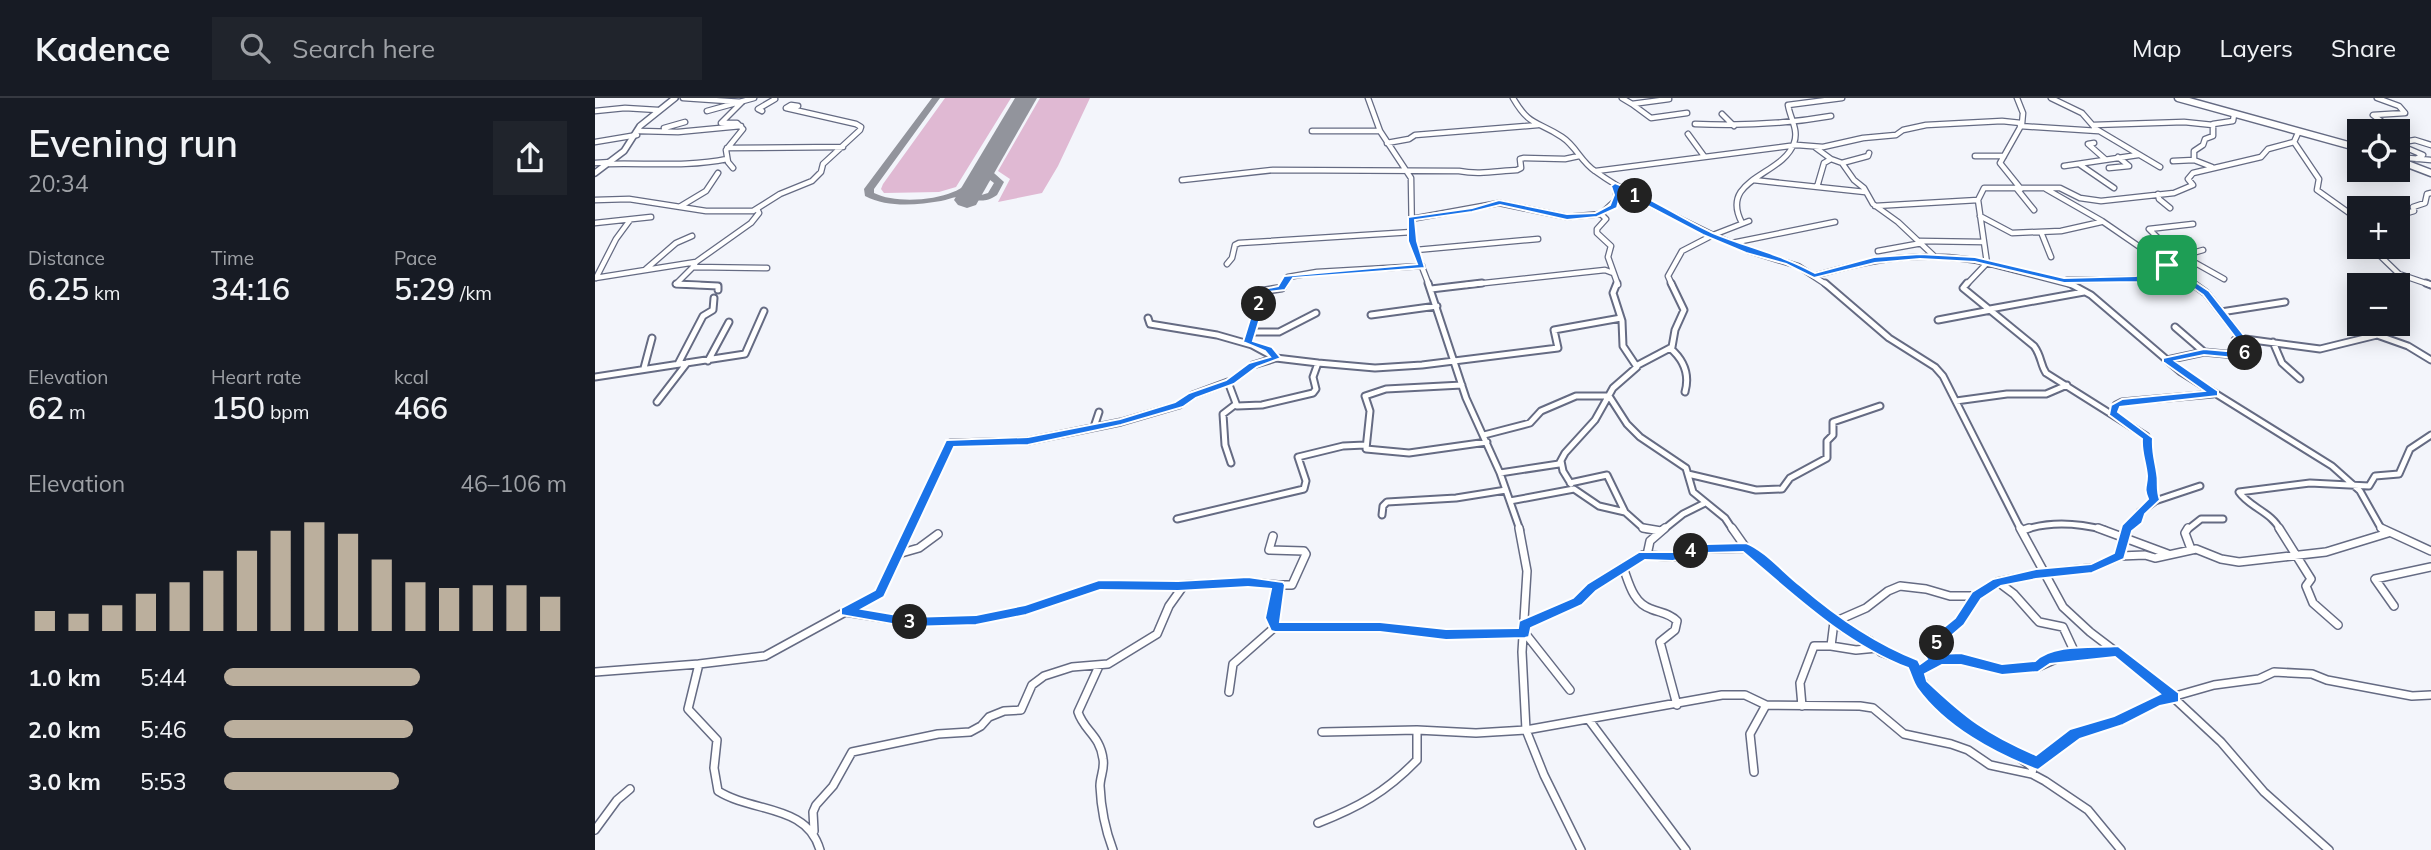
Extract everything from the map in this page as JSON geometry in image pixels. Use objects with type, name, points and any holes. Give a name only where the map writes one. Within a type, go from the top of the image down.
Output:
[{"type":"main road","points":[[2178,98],[2347,145]]},
{"type":"main road","points":[[2410,164],[2431,173]]},
{"type":"street","points":[[596,172],[611,163],[658,110],[675,98]]},
{"type":"street","points":[[683,98],[742,102]]},
{"type":"street","points":[[707,111],[754,98]]},
{"type":"street","points":[[762,111],[758,109],[775,99],[769,98]]},
{"type":"street","points":[[1368,98],[1380,131],[1411,178],[1411,219],[1416,250],[1462,385],[1486,438],[1519,526],[1527,570],[1522,652],[1526,730],[1544,775],[1581,850]]},
{"type":"street","points":[[1513,98],[1525,118],[1573,145],[1579,156],[1615,186],[1713,235],[1749,251],[1789,262],[1814,276],[1889,338],[1935,367],[1943,376],[1990,472],[2063,607],[2074,620],[2174,698],[2221,742],[2265,792],[2329,850]]},
{"type":"street","points":[[1622,98],[1651,118],[1687,113]]},
{"type":"street","points":[[1788,105],[1842,98]]},
{"type":"street","points":[[2017,98],[2023,117],[2017,139],[2005,151],[2000,163],[2034,210]]},
{"type":"street","points":[[2051,98],[2082,113],[2100,131],[2160,167]]},
{"type":"street","points":[[2377,98],[2399,106],[2405,113],[2373,115],[2378,119]]},
{"type":"street","points":[[1632,104],[1669,99]]},
{"type":"street","points":[[1742,223],[1735,215],[1737,197],[1753,180],[1787,156],[1793,146],[1797,133],[1788,105],[1782,100]]},
{"type":"street","points":[[707,164],[726,150],[742,132],[737,123],[721,123],[742,102]]},
{"type":"street","points":[[595,200],[661,202],[680,207],[742,212],[757,209],[781,194],[812,181],[822,171],[823,164],[861,127],[786,108],[790,105],[798,106]]},
{"type":"street","points":[[595,111],[625,108],[658,110]]},
{"type":"street","points":[[1722,114],[1734,126]]},
{"type":"street","points":[[2093,125],[2184,122],[2213,125],[2233,121],[2234,115]]},
{"type":"street","points":[[1695,124],[1734,126],[1794,122],[1831,116]]},
{"type":"street","points":[[1596,171],[1793,146],[1814,147],[1896,135],[1903,130],[1926,125],[1998,121],[2100,131]]},
{"type":"street","points":[[595,142],[659,130],[685,122]]},
{"type":"street","points":[[1387,143],[1409,139],[1415,135],[1539,125]]},
{"type":"street","points":[[2195,160],[2193,151],[2213,136],[2213,125]]},
{"type":"street","points":[[659,130],[684,132],[741,126]]},
{"type":"street","points":[[1312,131],[1380,131]]},
{"type":"street","points":[[2294,142],[2298,133]]},
{"type":"street","points":[[1688,134],[1704,156]]},
{"type":"street","points":[[2410,141],[2431,145]]},
{"type":"street","points":[[1987,263],[1978,200],[1980,190],[1984,188],[2060,188],[2080,198],[2101,201],[2174,193],[2193,184],[2188,179],[2193,173],[2261,157],[2268,149],[2294,142]]},
{"type":"street","points":[[2294,142],[2315,170],[2320,183],[2317,190],[2347,213]]},
{"type":"street","points":[[2094,143],[2088,145],[2105,159]]},
{"type":"street","points":[[726,150],[843,147]]},
{"type":"street","points":[[1814,147],[1842,163],[1875,206],[1921,242],[1934,256]]},
{"type":"street","points":[[2410,149],[2423,155],[2416,159]]},
{"type":"street","points":[[726,150],[727,159],[733,167]]},
{"type":"street","points":[[1842,163],[1868,156],[1869,153]]},
{"type":"street","points":[[2064,166],[2140,155]]},
{"type":"street","points":[[1182,180],[1273,170],[1487,172],[1521,169],[1520,159],[1524,158],[1565,159],[1579,156]]},
{"type":"street","points":[[1975,156],[2004,156]]},
{"type":"street","points":[[2109,168],[2129,166],[2118,157]]},
{"type":"street","points":[[595,163],[707,164],[727,159]]},
{"type":"street","points":[[1817,187],[1821,166],[1831,159]]},
{"type":"street","points":[[2410,159],[2431,160]]},
{"type":"street","points":[[2172,161],[2195,160],[2214,167]]},
{"type":"street","points":[[2078,164],[2114,188]]},
{"type":"street","points":[[680,207],[706,191],[718,173]]},
{"type":"street","points":[[1753,180],[1865,192]]},
{"type":"street","points":[[1411,219],[1499,203],[1567,217],[1601,214],[1614,206],[1618,195],[1615,186]]},
{"type":"street","points":[[2044,188],[2102,221],[2206,293],[2241,338]]},
{"type":"street","points":[[2410,212],[2414,211],[2413,207],[2425,203],[2427,194],[2431,193]]},
{"type":"street","points":[[2158,194],[2159,199],[2170,208]]},
{"type":"street","points":[[1875,206],[1978,200]]},
{"type":"street","points":[[718,290],[718,286],[676,284],[695,265],[751,223],[759,213],[757,209]]},
{"type":"street","points":[[1601,214],[1606,219],[1597,229],[1597,233],[1611,246],[1608,257],[1618,285],[1613,299],[1621,318],[1623,346],[1636,366]]},
{"type":"street","points":[[1980,216],[2009,232],[2065,230],[2102,221]]},
{"type":"street","points":[[595,223],[651,217]]},
{"type":"street","points":[[596,278],[616,239],[630,220]]},
{"type":"street","points":[[1500,473],[1555,465],[1561,461],[1595,420],[1613,388],[1636,366],[1670,348],[1684,313],[1683,303],[1673,291],[1668,276],[1682,251],[1749,221]]},
{"type":"street","points":[[1732,243],[1835,222]]},
{"type":"street","points":[[2193,224],[2149,229],[2167,247],[2224,279]]},
{"type":"street","points":[[1227,264],[1235,245],[1239,243],[1412,232]]},
{"type":"street","points":[[2041,232],[2051,257]]},
{"type":"street","points":[[646,269],[676,243],[692,236]]},
{"type":"street","points":[[1416,250],[1538,239]]},
{"type":"street","points":[[1878,251],[1921,242],[1984,242]]},
{"type":"street","points":[[1814,276],[1874,260],[1934,256],[1987,263],[2064,281],[2138,279],[2164,264],[2203,250]]},
{"type":"street","points":[[2383,259],[2399,274],[2431,285]]},
{"type":"street","points":[[1987,263],[1963,288],[2025,336],[2042,356],[2043,370],[2091,403],[2113,413],[2147,438],[2146,450],[2153,477],[2150,488],[2155,500]]},
{"type":"street","points":[[596,278],[646,269],[695,265],[767,268]]},
{"type":"street","points":[[1248,342],[1263,291],[1282,288],[1288,277],[1315,272],[1422,267]]},
{"type":"street","points":[[1431,289],[1605,270],[1613,273]]},
{"type":"street","points":[[2064,281],[2084,292],[2166,360],[2215,394],[2289,437],[2332,466],[2371,507],[2382,530],[2431,551]]},
{"type":"street","points":[[1938,320],[2084,292]]},
{"type":"street","points":[[678,364],[703,316],[713,310],[714,298]]},
{"type":"street","points":[[2221,312],[2285,302]]},
{"type":"street","points":[[1371,315],[1437,306]]},
{"type":"street","points":[[595,377],[745,354],[764,311]]},
{"type":"street","points":[[1252,332],[1279,332],[1316,313]]},
{"type":"street","points":[[1148,318],[1150,324],[1174,326],[1248,342],[1268,349],[1276,358]]},
{"type":"street","points":[[595,673],[765,656],[880,593],[950,443],[1028,441],[1179,405],[1193,395],[1230,382],[1253,365],[1276,358],[1375,368],[1454,362],[1558,348],[1555,330],[1621,318]]},
{"type":"street","points":[[708,361],[729,322]]},
{"type":"street","points":[[2175,327],[2204,352]]},
{"type":"street","points":[[2166,360],[2204,352],[2246,356],[2235,340],[2241,338],[2319,349],[2381,335],[2408,346],[2431,360]]},
{"type":"street","points":[[644,368],[652,338]]},
{"type":"street","points":[[2273,342],[2282,363],[2300,379]]},
{"type":"street","points":[[1670,348],[1680,355],[1684,363],[1688,384],[1685,392]]},
{"type":"street","points":[[657,402],[687,363]]},
{"type":"street","points":[[1230,382],[1237,406],[1247,407],[1313,393],[1316,389],[1313,377],[1318,363]]},
{"type":"street","points":[[1462,385],[1386,389],[1365,396],[1371,413],[1366,449],[1374,452],[1417,453],[1486,438],[1530,423],[1541,411],[1576,396],[1609,396],[1627,424],[1640,438],[1679,462],[1688,474],[1693,492],[1725,518],[1746,548],[1834,622],[1870,641],[1877,648],[1913,664],[1922,684],[1950,713],[1981,737],[2024,759],[2088,810],[2121,850]]},
{"type":"street","points":[[1956,401],[2011,394],[2042,394],[2059,391],[2067,385]]},
{"type":"street","points":[[2113,413],[2116,405],[2122,402],[2215,394]]},
{"type":"street","points":[[1231,463],[1224,443],[1226,433],[1223,414],[1236,404]]},
{"type":"street","points":[[1688,474],[1763,491],[1782,489],[1790,478],[1827,458],[1827,442],[1832,435],[1833,422],[1880,406]]},
{"type":"street","points":[[1094,427],[1099,412]]},
{"type":"street","points":[[2338,625],[2313,603],[2306,586],[2311,579],[2277,523],[2245,501],[2239,492],[2310,483],[2369,486],[2375,476],[2399,474],[2410,449],[2431,435]]},
{"type":"street","points":[[1177,519],[1304,489],[1306,481],[1298,457],[1301,454],[1342,446],[1365,445]]},
{"type":"street","points":[[1561,461],[1563,471],[1572,486],[1599,506],[1626,512]]},
{"type":"street","points":[[1510,501],[1607,475],[1626,512],[1638,526],[1661,531]]},
{"type":"street","points":[[2120,556],[2127,528],[2138,520],[2140,512],[2155,500],[2200,486]]},
{"type":"street","points":[[1382,515],[1383,506],[1387,502],[1456,498],[1506,490]]},
{"type":"street","points":[[1647,555],[1650,541],[1661,531],[1672,526],[1686,512],[1705,503]]},
{"type":"street","points":[[2191,549],[2185,533],[2192,523],[2198,518],[2223,519]]},
{"type":"street","points":[[2023,530],[2035,526],[2080,523],[2125,536],[2168,554]]},
{"type":"street","points":[[1934,661],[1932,656],[1937,640],[1959,622],[1976,595],[1998,582],[2092,568],[2120,556],[2145,555],[2155,558],[2191,549],[2239,562],[2326,552],[2390,533]]},
{"type":"street","points":[[898,554],[919,548],[937,534]]},
{"type":"street","points":[[846,612],[909,622],[976,620],[1026,610],[1099,585],[1184,586],[1248,582],[1292,585],[1306,554],[1304,551],[1269,550],[1273,536]]},
{"type":"street","points":[[1229,692],[1233,664],[1275,627],[1380,627],[1446,635],[1524,629],[1578,601],[1591,587],[1647,555],[1673,557],[1706,549],[1746,548]]},
{"type":"street","points":[[1623,567],[1636,599],[1642,606],[1671,614],[1677,621],[1675,629],[1660,642],[1677,705]]},
{"type":"street","points":[[2394,606],[2375,579],[2431,567]]},
{"type":"street","points":[[1998,582],[2014,594],[2039,622],[2063,627],[2076,655]]},
{"type":"street","points":[[1275,627],[1272,618],[1278,585]]},
{"type":"street","points":[[820,850],[814,831],[813,812],[833,786],[852,752],[938,734],[970,732],[981,726],[989,717],[1024,708],[1031,687],[1042,677],[1065,668],[1099,666],[1120,659],[1149,636],[1157,634],[1169,606],[1184,586]]},
{"type":"street","points":[[1834,622],[1866,608],[1888,591],[1900,586],[1926,589],[1950,596],[1976,595]]},
{"type":"street","points":[[1831,646],[1834,622]]},
{"type":"street","points":[[1524,629],[1570,690]]},
{"type":"street","points":[[1802,706],[1798,689],[1800,675],[1814,646],[1856,650],[1877,648]]},
{"type":"street","points":[[1916,670],[1925,668],[1934,661],[1961,659],[2002,670],[2038,667],[2046,659],[2118,652]]},
{"type":"street","points":[[699,664],[688,709],[694,719],[717,740],[714,768],[718,791],[741,803],[802,821],[814,831]]},
{"type":"street","points":[[1099,666],[1078,712],[1081,721],[1097,737],[1104,761],[1100,783],[1104,825],[1113,850]]},
{"type":"street","points":[[2035,769],[2046,754],[2075,734],[2117,721],[2158,701],[2214,685],[2259,679],[2274,672],[2312,674],[2327,680],[2411,695],[2431,695]]},
{"type":"street","points":[[1322,732],[1417,730],[1476,733],[1526,730],[1590,720],[1636,708],[1677,705],[1722,695],[1745,695],[1766,705],[1873,708],[1904,734],[1968,750],[1990,765],[2035,769]]},
{"type":"street","points":[[1754,772],[1750,734],[1766,705]]},
{"type":"street","points":[[1590,720],[1686,850]]},
{"type":"street","points":[[1318,823],[1344,813],[1393,785],[1417,760],[1417,730]]},
{"type":"street","points":[[595,830],[622,794],[630,789]]},
{"type":"shaded area","points":[[945,98],[1011,98],[956,187],[939,192],[884,193],[881,189],[883,184]]},
{"type":"shaded area","points":[[1040,98],[1090,98],[1058,166],[1042,193],[998,202],[1010,179],[998,171]]},
{"type":"taxiway","points":[[936,98],[869,189],[869,194],[888,200],[917,201],[946,197],[965,190]]},
{"type":"taxiway","points":[[965,190],[966,196],[978,199],[992,195],[999,182],[986,173],[985,168]]},
{"type":"taxiway","points":[[965,190],[978,181]]},
{"type":"runway","points":[[967,200],[1026,98]]},
{"type":"route","points":[[2167,265],[2138,279],[2064,281],[1975,260],[1920,256],[1874,260],[1814,276],[1789,262],[1749,251],[1706,233],[1615,186],[1618,195],[1614,206],[1597,215],[1567,217],[1550,212],[1527,211],[1499,203],[1479,209],[1411,219],[1412,241],[1422,267],[1315,272],[1291,276],[1282,288],[1264,290],[1248,342],[1268,349],[1276,358],[1253,365],[1230,382],[1193,395],[1179,405],[1121,422],[1028,441],[950,443],[880,593],[846,612],[909,622],[976,620],[1026,610],[1099,585],[1127,583],[1178,586],[1248,582],[1278,585],[1272,618],[1275,627],[1380,627],[1446,635],[1525,633],[1524,625],[1578,601],[1591,587],[1643,555],[1673,557],[1706,549],[1746,548],[1841,627],[1870,641],[1881,652],[1913,664],[1916,670],[1925,668],[1934,661],[1951,658],[2002,670],[2038,667],[2046,659],[2065,655],[2118,652],[2174,698],[2158,701],[2117,721],[2075,734],[2061,742],[2038,763],[1990,742],[1956,718],[1922,684],[1916,670],[1925,668],[1930,664],[1934,661],[1932,656],[1937,640],[1969,611],[1976,595],[1998,582],[2036,574],[2081,571],[2102,566],[2120,556],[2127,528],[2138,520],[2140,512],[2155,500],[2150,488],[2153,477],[2148,464],[2147,438],[2113,413],[2116,405],[2122,402],[2215,394],[2166,360],[2204,352],[2246,356],[2235,340],[2241,338],[2206,293],[2167,265]]}]
